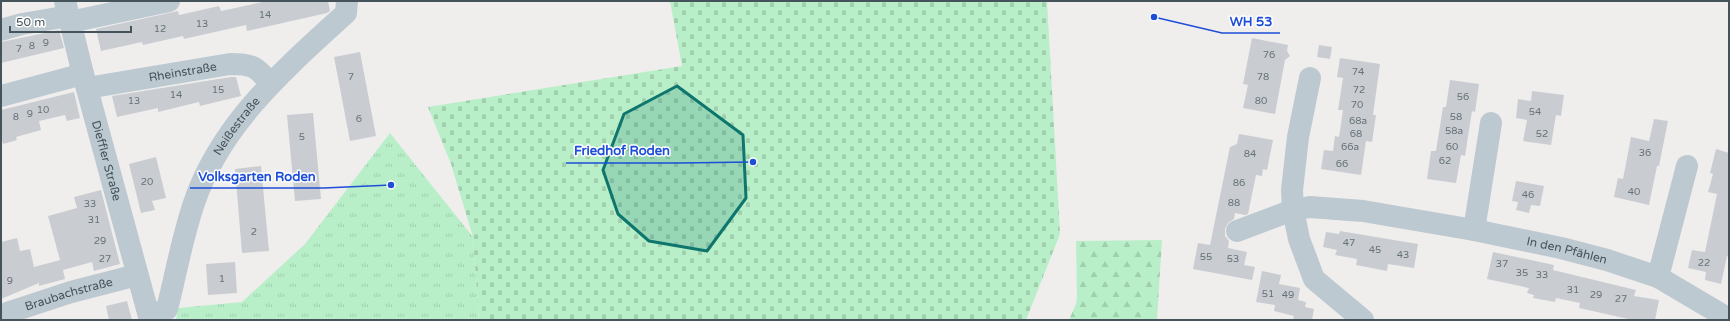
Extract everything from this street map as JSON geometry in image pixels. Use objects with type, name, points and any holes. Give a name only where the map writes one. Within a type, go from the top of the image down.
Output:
[{"type":"street","points":[[1,30],[68,13],[169,1]]},
{"type":"street","name":"Neißestraße","points":[[149,318],[166,310],[183,238],[194,202],[218,152],[241,117],[270,83],[346,13],[348,1]]},
{"type":"street","name":"Dieffler Straße","points":[[68,13],[149,318]]},
{"type":"street","name":"Rheinstraße","points":[[1,96],[85,81],[230,64],[248,64],[261,72],[270,83]]},
{"type":"street","points":[[1310,78],[1298,137],[1292,190],[1293,210],[1299,239],[1314,279],[1363,320]]},
{"type":"street","points":[[1474,230],[1491,123]]},
{"type":"street","points":[[1658,277],[1687,166]]},
{"type":"street","name":"In den Pfählen","points":[[1237,231],[1293,210],[1310,207],[1356,210],[1474,230],[1576,252],[1658,277],[1729,319]]},
{"type":"street","name":"Braubachstraße","points":[[1,315],[71,292],[137,275]]},
{"type":"highlighted area","points":[[677,86],[743,135],[746,198],[707,251],[649,241],[618,214],[603,170],[624,114]]},
{"type":"green space","points":[[670,1],[1047,1],[1060,234],[1026,320],[479,320],[473,237],[451,164],[428,107],[682,66]]},
{"type":"green space","points":[[390,133],[473,237],[479,320],[176,320],[178,308],[242,302],[305,244]]},
{"type":"green space","points":[[1162,240],[1157,320],[1069,320],[1076,304],[1077,297],[1076,241]]},
{"type":"building","points":[[267,1],[328,1],[330,11],[327,13],[247,31],[246,25],[184,39],[183,36],[143,45],[142,42],[101,51],[96,29],[178,11],[179,15],[219,6],[221,11]]},
{"type":"building","points":[[59,30],[64,48],[1,63],[1,42]]},
{"type":"building","points":[[1252,38],[1288,45],[1287,51],[1290,56],[1285,60],[1275,114],[1243,108],[1248,85],[1243,84]]},
{"type":"building","points":[[1319,45],[1332,47],[1330,59],[1317,57]]},
{"type":"building","points":[[360,52],[376,136],[350,141],[334,57]]},
{"type":"building","points":[[1340,58],[1380,64],[1373,115],[1376,115],[1372,142],[1366,141],[1361,175],[1321,169],[1324,150],[1333,151],[1335,136],[1339,137],[1343,110],[1338,110],[1343,78],[1337,77]]},
{"type":"building","points":[[236,77],[241,96],[200,106],[199,102],[158,112],[158,108],[117,117],[112,96]]},
{"type":"building","points":[[1450,80],[1479,84],[1475,112],[1472,111],[1465,156],[1461,155],[1456,183],[1427,179],[1431,151],[1436,151],[1443,107],[1446,107]]},
{"type":"building","points":[[1532,91],[1564,95],[1561,116],[1556,115],[1551,145],[1523,141],[1527,120],[1516,118],[1518,99],[1531,101]]},
{"type":"building","points":[[74,92],[80,118],[67,121],[65,115],[39,121],[41,130],[16,137],[17,140],[3,144],[1,137],[1,110]]},
{"type":"building","points":[[313,113],[321,199],[295,201],[287,115]]},
{"type":"building","points":[[1654,119],[1668,121],[1649,205],[1614,197],[1618,178],[1623,179],[1631,137],[1649,141]]},
{"type":"building","points":[[1239,134],[1273,140],[1267,170],[1263,169],[1262,176],[1256,175],[1248,214],[1245,215],[1235,213],[1234,219],[1228,223],[1225,229],[1225,236],[1229,241],[1228,248],[1247,252],[1244,265],[1255,267],[1252,280],[1193,269],[1198,243],[1210,245],[1230,147],[1237,144]]},
{"type":"building","points":[[1716,149],[1729,153],[1729,257],[1727,256],[1721,284],[1705,280],[1706,272],[1688,268],[1692,250],[1705,252],[1717,194],[1708,192],[1713,174],[1710,173]]},
{"type":"building","points":[[156,157],[166,198],[152,201],[155,210],[141,213],[129,164]]},
{"type":"building","points":[[261,166],[269,251],[242,253],[235,169]]},
{"type":"building","points":[[1516,181],[1544,186],[1540,206],[1531,205],[1529,213],[1516,210],[1518,202],[1512,201]]},
{"type":"building","points":[[101,190],[120,264],[94,271],[92,262],[63,270],[65,279],[39,286],[39,283],[1,299],[1,242],[17,238],[20,251],[30,249],[34,267],[60,260],[48,216],[77,208],[74,197]]},
{"type":"building","points":[[1340,231],[1418,244],[1414,268],[1388,264],[1387,271],[1356,265],[1357,259],[1335,255],[1337,250],[1323,247],[1326,232],[1339,234]]},
{"type":"building","points":[[1493,252],[1554,265],[1553,270],[1636,290],[1634,296],[1659,300],[1655,320],[1633,320],[1579,308],[1580,303],[1556,298],[1555,302],[1533,298],[1534,295],[1527,293],[1529,288],[1487,279]]},
{"type":"building","points":[[235,262],[237,293],[208,295],[206,264]]},
{"type":"building","points":[[1262,271],[1281,275],[1279,284],[1300,288],[1298,300],[1306,302],[1305,307],[1314,309],[1312,320],[1293,320],[1294,316],[1274,311],[1275,305],[1256,302]]},
{"type":"building","points":[[127,301],[132,320],[109,320],[106,306]]},
{"type":"place","name":"WH 53","points":[[1154,17]]},
{"type":"place","name":"Friedhof Roden","points":[[753,162]]},
{"type":"place","name":"Volksgarten Roden","points":[[391,185]]}]
